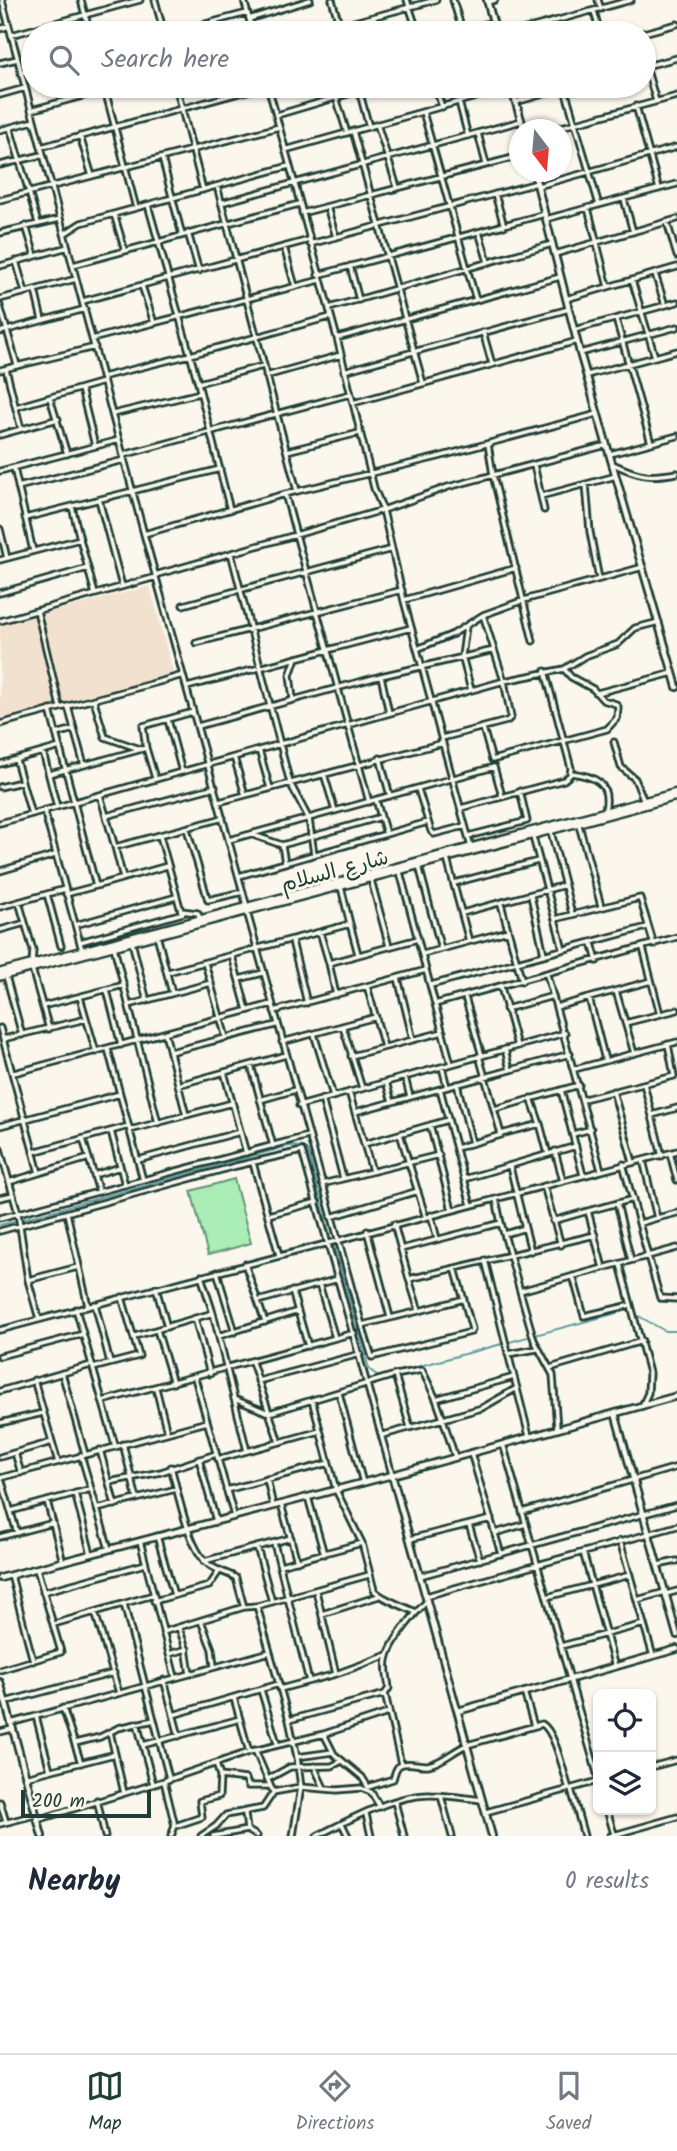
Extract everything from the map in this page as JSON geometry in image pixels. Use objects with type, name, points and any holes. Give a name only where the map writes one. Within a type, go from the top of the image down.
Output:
[{"type":"main road","name":"شارع السلام","points":[[32,966],[157,936],[471,847],[644,801],[677,795]]},
{"type":"main road","name":"شارع السلام","points":[[2,975],[200,919],[371,880],[579,825],[677,795]]},
{"type":"street","points":[[2,0],[21,73]]},
{"type":"street","points":[[81,0],[87,21]]},
{"type":"street","points":[[63,21],[140,0]]},
{"type":"street","points":[[155,0],[161,21]]},
{"type":"street","points":[[244,0],[249,19],[310,0]]},
{"type":"street","points":[[332,0],[338,21]]},
{"type":"street","points":[[407,0],[414,21]]},
{"type":"street","points":[[358,21],[436,0]]},
{"type":"street","points":[[453,0],[459,21]]},
{"type":"street","points":[[493,21],[487,1],[495,0]]},
{"type":"street","points":[[598,0],[601,9]]},
{"type":"street","points":[[556,21],[631,0]]},
{"type":"street","points":[[594,11],[597,21]]},
{"type":"street","points":[[217,21],[247,13]]},
{"type":"street","points":[[656,30],[677,24]]},
{"type":"street","points":[[0,29],[9,26]]},
{"type":"street","points":[[11,35],[21,32]]},
{"type":"street","points":[[656,63],[677,58]]},
{"type":"street","points":[[0,63],[17,59]]},
{"type":"street","points":[[0,95],[21,89]]},
{"type":"street","points":[[572,123],[677,96]]},
{"type":"street","points":[[28,98],[299,1106],[372,1357],[469,1333],[472,1329],[455,1268]]},
{"type":"street","points":[[31,110],[71,98]]},
{"type":"street","points":[[108,98],[136,208]]},
{"type":"street","points":[[180,98],[203,190]]},
{"type":"street","points":[[41,148],[221,98]]},
{"type":"street","points":[[271,98],[337,338],[359,433],[383,510],[411,628],[471,847]]},
{"type":"street","points":[[276,116],[334,98]]},
{"type":"street","points":[[337,98],[347,133]]},
{"type":"street","points":[[361,98],[369,127]]},
{"type":"street","points":[[439,98],[442,107]]},
{"type":"street","points":[[285,150],[473,98]]},
{"type":"street","points":[[515,98],[520,119]]},
{"type":"street","points":[[516,102],[529,98]]},
{"type":"street","points":[[567,98],[599,205]]},
{"type":"street","points":[[459,102],[468,136]]},
{"type":"street","points":[[636,106],[659,189]]},
{"type":"street","points":[[423,112],[476,300]]},
{"type":"street","points":[[0,130],[34,121]]},
{"type":"street","points":[[377,124],[397,187]]},
{"type":"street","points":[[221,203],[509,124]]},
{"type":"street","points":[[0,200],[279,127]]},
{"type":"street","points":[[10,128],[38,223]]},
{"type":"street","points":[[354,131],[424,383]]},
{"type":"street","points":[[478,133],[486,164]]},
{"type":"street","points":[[80,136],[92,176]]},
{"type":"street","points":[[83,301],[284,247],[336,237],[677,148]]},
{"type":"street","points":[[0,165],[43,155]]},
{"type":"street","points":[[162,158],[181,235]]},
{"type":"street","points":[[302,214],[509,159]]},
{"type":"street","points":[[65,234],[81,223],[289,166]]},
{"type":"street","points":[[537,184],[580,353],[618,476],[677,687]]},
{"type":"street","points":[[93,339],[295,286],[350,266],[677,184]]},
{"type":"street","points":[[217,187],[297,491]]},
{"type":"street","points":[[495,194],[503,226]]},
{"type":"street","points":[[624,199],[633,232]]},
{"type":"street","points":[[73,265],[299,204]]},
{"type":"street","points":[[148,205],[230,510]]},
{"type":"street","points":[[327,206],[336,237]]},
{"type":"street","points":[[588,208],[608,287]]},
{"type":"street","points":[[114,214],[125,251]]},
{"type":"street","points":[[0,233],[60,219]]},
{"type":"street","points":[[555,254],[677,219]]},
{"type":"street","points":[[667,222],[677,256]]},
{"type":"street","points":[[26,226],[34,256]]},
{"type":"street","points":[[480,232],[488,262]]},
{"type":"street","points":[[188,233],[199,271]]},
{"type":"street","points":[[328,308],[552,244]]},
{"type":"street","points":[[0,266],[68,247]]},
{"type":"street","points":[[284,247],[295,286]]},
{"type":"street","points":[[16,261],[25,292]]},
{"type":"street","points":[[350,266],[359,299]]},
{"type":"street","points":[[566,299],[677,267]]},
{"type":"street","points":[[655,274],[665,306]]},
{"type":"street","points":[[337,338],[560,277]]},
{"type":"street","points":[[0,299],[77,279]]},
{"type":"street","points":[[632,280],[654,357]]},
{"type":"street","points":[[142,286],[153,323]]},
{"type":"street","points":[[35,290],[42,320]]},
{"type":"street","points":[[574,331],[677,302]]},
{"type":"street","points":[[0,306],[17,366]]},
{"type":"street","points":[[0,332],[85,309]]},
{"type":"street","points":[[344,371],[569,309]]},
{"type":"street","points":[[16,407],[81,389],[102,379],[331,317]]},
{"type":"street","points":[[616,319],[651,443]]},
{"type":"street","points":[[580,353],[677,327]]},
{"type":"street","points":[[483,332],[492,364]]},
{"type":"street","points":[[352,403],[577,341]]},
{"type":"street","points":[[0,370],[94,347]]},
{"type":"street","points":[[587,375],[677,351]]},
{"type":"street","points":[[266,376],[341,355]]},
{"type":"street","points":[[198,383],[263,366]]},
{"type":"street","points":[[6,369],[21,429]]},
{"type":"street","points":[[81,389],[95,446]]},
{"type":"street","points":[[113,414],[200,393]]},
{"type":"street","points":[[18,487],[210,431],[350,394]]},
{"type":"street","points":[[50,398],[67,454]]},
{"type":"street","points":[[144,534],[285,494],[597,414]]},
{"type":"street","points":[[0,435],[58,419]]},
{"type":"street","points":[[286,451],[359,433]]},
{"type":"street","points":[[610,454],[677,436]]},
{"type":"street","points":[[0,471],[119,440]]},
{"type":"street","points":[[488,443],[492,475],[533,641]]},
{"type":"street","points":[[0,621],[383,510],[448,487],[607,444]]},
{"type":"street","points":[[614,464],[643,476],[677,473]]},
{"type":"street","points":[[534,465],[544,510]]},
{"type":"street","points":[[13,468],[33,551]]},
{"type":"street","points":[[26,518],[220,469]]},
{"type":"street","points":[[541,496],[618,476]]},
{"type":"street","points":[[586,484],[590,531],[599,579]]},
{"type":"street","points":[[285,494],[369,802]]},
{"type":"street","points":[[99,500],[122,587]]},
{"type":"street","points":[[72,507],[94,594]]},
{"type":"street","points":[[0,529],[8,558]]},
{"type":"street","points":[[0,560],[80,539]]},
{"type":"street","points":[[183,605],[392,549]]},
{"type":"street","points":[[231,553],[290,783],[309,819],[314,854]]},
{"type":"street","points":[[417,649],[467,626],[483,615],[524,600],[643,567]]},
{"type":"street","points":[[0,593],[88,568]]},
{"type":"street","points":[[404,601],[516,568]]},
{"type":"street","points":[[196,643],[402,590]]},
{"type":"street","points":[[37,611],[60,707]]},
{"type":"street","points":[[219,802],[507,722],[511,717],[504,681],[483,615]]},
{"type":"street","points":[[0,823],[471,690],[545,671],[564,669],[585,656],[618,644],[635,628],[659,622]]},
{"type":"street","points":[[467,626],[462,656],[471,690]]},
{"type":"street","points":[[187,687],[411,628]]},
{"type":"street","points":[[198,726],[338,687],[494,650]]},
{"type":"street","points":[[293,699],[290,675],[296,658]]},
{"type":"street","points":[[492,760],[563,739],[603,731],[615,722],[618,707],[603,700],[590,686],[571,677],[564,669]]},
{"type":"street","points":[[545,671],[571,773]]},
{"type":"street","points":[[597,693],[673,673]]},
{"type":"street","points":[[0,724],[183,675]]},
{"type":"street","points":[[381,676],[389,713]]},
{"type":"street","points":[[94,701],[105,737],[144,749]]},
{"type":"street","points":[[68,706],[84,765]]},
{"type":"street","points":[[50,710],[96,886]]},
{"type":"street","points":[[155,779],[144,749],[142,727],[194,712]]},
{"type":"street","points":[[168,719],[182,772]]},
{"type":"street","points":[[56,734],[74,729]]},
{"type":"street","points":[[483,729],[502,796]]},
{"type":"street","points":[[614,742],[621,767],[635,779],[644,801]]},
{"type":"street","points":[[0,764],[60,747]]},
{"type":"street","points":[[49,774],[144,749]]},
{"type":"street","points":[[259,750],[270,788]]},
{"type":"street","points":[[43,752],[57,807]]},
{"type":"street","points":[[234,757],[245,795]]},
{"type":"street","points":[[380,758],[390,796]]},
{"type":"street","points":[[16,760],[31,814]]},
{"type":"street","points":[[229,840],[494,767]]},
{"type":"street","points":[[461,808],[564,780],[571,773]]},
{"type":"street","points":[[571,773],[590,778],[605,787],[607,796],[604,812]]},
{"type":"street","points":[[324,774],[335,811]]},
{"type":"street","points":[[0,787],[21,782]]},
{"type":"street","points":[[106,816],[215,787]]},
{"type":"street","points":[[418,789],[434,834],[466,826]]},
{"type":"street","points":[[468,836],[527,821],[520,791]]},
{"type":"street","points":[[100,795],[123,878]]},
{"type":"street","points":[[376,800],[386,834]]},
{"type":"street","points":[[44,810],[82,951]]},
{"type":"street","points":[[251,834],[282,845],[381,817]]},
{"type":"street","points":[[115,847],[223,818]]},
{"type":"street","points":[[239,876],[428,822]]},
{"type":"street","points":[[579,825],[601,906]]},
{"type":"street","points":[[187,829],[208,900],[243,892]]},
{"type":"street","points":[[551,832],[572,914]]},
{"type":"street","points":[[160,836],[176,897],[183,913]]},
{"type":"street","points":[[533,837],[563,949]]},
{"type":"street","points":[[282,845],[285,863]]},
{"type":"street","points":[[0,871],[56,855]]},
{"type":"street","points":[[447,859],[469,941]]},
{"type":"street","points":[[454,883],[538,861]]},
{"type":"street","points":[[0,907],[47,894],[96,886],[167,866]]},
{"type":"street","points":[[419,866],[441,948]]},
{"type":"street","points":[[400,872],[451,1064]]},
{"type":"street","points":[[371,880],[389,946]]},
{"type":"street","points":[[462,913],[565,885]]},
{"type":"street","points":[[341,887],[358,954]]},
{"type":"street","points":[[47,894],[61,946]]},
{"type":"street","points":[[531,896],[544,954]]},
{"type":"street","points":[[75,925],[176,897]]},
{"type":"street","points":[[555,919],[639,898],[653,945]]},
{"type":"street","points":[[19,902],[33,950],[32,966],[49,1029]]},
{"type":"street","points":[[501,904],[522,981]]},
{"type":"street","points":[[80,943],[183,913],[198,913],[200,919]]},
{"type":"street","points":[[0,930],[25,923]]},
{"type":"street","points":[[168,972],[350,924]]},
{"type":"street","points":[[430,985],[647,927]]},
{"type":"street","points":[[423,954],[508,931]]},
{"type":"street","points":[[320,932],[336,995]]},
{"type":"street","points":[[157,936],[172,993]]},
{"type":"street","points":[[435,1004],[677,937]]},
{"type":"street","points":[[329,963],[418,939]]},
{"type":"street","points":[[292,941],[307,1003]]},
{"type":"street","points":[[132,942],[147,1001]]},
{"type":"street","points":[[592,942],[597,961]]},
{"type":"street","points":[[114,947],[158,1122]]},
{"type":"street","points":[[643,948],[660,1014]]},
{"type":"street","points":[[232,956],[247,1010]]},
{"type":"street","points":[[205,963],[226,1038]]},
{"type":"street","points":[[274,1011],[426,970]]},
{"type":"street","points":[[239,979],[263,973]]},
{"type":"street","points":[[2,975],[22,1035]]},
{"type":"street","points":[[547,975],[592,1129],[601,1170]]},
{"type":"street","points":[[398,978],[413,1040]]},
{"type":"street","points":[[556,1007],[651,981]]},
{"type":"street","points":[[129,1005],[211,982]]},
{"type":"street","points":[[43,1006],[124,985]]},
{"type":"street","points":[[367,986],[384,1047]]},
{"type":"street","points":[[500,987],[517,1046]]},
{"type":"street","points":[[107,990],[121,1045]]},
{"type":"street","points":[[616,991],[634,1053]]},
{"type":"street","points":[[465,996],[502,1134]]},
{"type":"street","points":[[506,1009],[553,996]]},
{"type":"street","points":[[80,997],[96,1052]]},
{"type":"street","points":[[589,998],[605,1060]]},
{"type":"street","points":[[14,1073],[272,1004]]},
{"type":"street","points":[[625,1023],[677,1010]]},
{"type":"street","points":[[282,1042],[376,1017]]},
{"type":"street","points":[[2,1037],[22,1035],[86,1019]]},
{"type":"street","points":[[170,1052],[277,1025]]},
{"type":"street","points":[[343,1026],[362,1088]]},
{"type":"street","points":[[0,1028],[26,1118],[38,1173]]},
{"type":"street","points":[[351,1056],[443,1032]]},
{"type":"street","points":[[165,1033],[186,1115]]},
{"type":"street","points":[[299,1106],[565,1033]]},
{"type":"street","points":[[314,1034],[332,1096]]},
{"type":"street","points":[[575,1069],[677,1042]]},
{"type":"street","points":[[583,1100],[674,1076],[668,1044]]},
{"type":"street","points":[[108,1049],[143,1180]]},
{"type":"street","points":[[505,1049],[510,1070]]},
{"type":"street","points":[[355,1112],[570,1054]]},
{"type":"street","points":[[178,1084],[286,1055]]},
{"type":"street","points":[[251,1065],[273,1146]]},
{"type":"street","points":[[442,1067],[447,1087]]},
{"type":"street","points":[[224,1072],[246,1153]]},
{"type":"street","points":[[405,1077],[411,1097]]},
{"type":"street","points":[[386,1082],[392,1102]]},
{"type":"street","points":[[457,1084],[472,1143]]},
{"type":"street","points":[[644,1084],[662,1156]]},
{"type":"street","points":[[495,1109],[579,1085]]},
{"type":"street","points":[[440,1089],[471,1205]]},
{"type":"street","points":[[260,1100],[295,1090]]},
{"type":"street","points":[[561,1090],[583,1175]]},
{"type":"street","points":[[349,1091],[372,1171]]},
{"type":"street","points":[[613,1091],[633,1162]]},
{"type":"street","points":[[0,1126],[120,1094]]},
{"type":"street","points":[[322,1098],[343,1178]]},
{"type":"street","points":[[531,1098],[548,1154]]},
{"type":"street","points":[[33,1152],[232,1103]]},
{"type":"street","points":[[652,1115],[677,1108]]},
{"type":"street","points":[[364,1144],[448,1120]]},
{"type":"street","points":[[456,1148],[540,1124]]},
{"type":"street","points":[[430,1125],[452,1210]]},
{"type":"street","points":[[573,1135],[592,1129]]},
{"type":"street","points":[[111,1131],[125,1185]]},
{"type":"street","points":[[138,1160],[240,1132]]},
{"type":"street","points":[[400,1134],[437,1239]]},
{"type":"street","points":[[0,1218],[308,1136]]},
{"type":"street","points":[[83,1139],[99,1192]]},
{"type":"street","points":[[464,1179],[576,1146]]},
{"type":"street","points":[[0,1149],[18,1213],[28,1280],[39,1319]]},
{"type":"street","points":[[0,1231],[252,1162],[302,1151],[383,1435],[492,1836]]},
{"type":"street","points":[[555,1151],[563,1181]]},
{"type":"street","points":[[0,1329],[677,1151]]},
{"type":"street","points":[[670,1153],[677,1180]]},
{"type":"street","points":[[322,1184],[439,1155]]},
{"type":"street","points":[[9,1182],[89,1158]]},
{"type":"street","points":[[643,1160],[657,1218]]},
{"type":"street","points":[[252,1162],[279,1255]]},
{"type":"street","points":[[623,1164],[660,1298],[677,1300]]},
{"type":"street","points":[[94,1175],[120,1167]]},
{"type":"street","points":[[510,1167],[531,1251]]},
{"type":"street","points":[[544,1186],[561,1245]]},
{"type":"street","points":[[331,1217],[418,1191]]},
{"type":"street","points":[[0,1198],[13,1195]]},
{"type":"street","points":[[496,1199],[538,1349],[553,1375],[557,1428]]},
{"type":"street","points":[[553,1221],[633,1199]]},
{"type":"street","points":[[267,1215],[317,1202]]},
{"type":"street","points":[[617,1203],[631,1260]]},
{"type":"street","points":[[588,1211],[603,1268]]},
{"type":"street","points":[[67,1213],[88,1306]]},
{"type":"street","points":[[640,1223],[677,1214]]},
{"type":"street","points":[[401,1249],[501,1223]]},
{"type":"street","points":[[394,1224],[419,1311]]},
{"type":"street","points":[[505,1234],[525,1228]]},
{"type":"street","points":[[367,1231],[390,1318]]},
{"type":"street","points":[[409,1279],[594,1236]]},
{"type":"street","points":[[520,1291],[677,1249]]},
{"type":"street","points":[[485,1260],[529,1436]]},
{"type":"street","points":[[246,1264],[265,1322]]},
{"type":"street","points":[[620,1264],[650,1380],[642,1406]]},
{"type":"street","points":[[28,1280],[78,1267]]},
{"type":"street","points":[[217,1272],[235,1332]]},
{"type":"street","points":[[201,1276],[213,1313],[247,1451]]},
{"type":"street","points":[[573,1276],[584,1316],[631,1305]]},
{"type":"street","points":[[258,1301],[338,1279]]},
{"type":"street","points":[[319,1284],[335,1338]]},
{"type":"street","points":[[156,1288],[167,1327]]},
{"type":"street","points":[[292,1291],[308,1346]]},
{"type":"street","points":[[0,1391],[34,1380],[139,1356],[122,1297]]},
{"type":"street","points":[[362,1325],[464,1299]]},
{"type":"street","points":[[95,1304],[110,1364]]},
{"type":"street","points":[[76,1309],[115,1446]]},
{"type":"street","points":[[219,1336],[298,1311]]},
{"type":"street","points":[[134,1336],[213,1313]]},
{"type":"street","points":[[195,1318],[209,1374]]},
{"type":"street","points":[[158,1330],[173,1383]]},
{"type":"street","points":[[103,1401],[354,1333]]},
{"type":"street","points":[[0,1356],[83,1334]]},
{"type":"street","points":[[550,1368],[642,1342]]},
{"type":"street","points":[[508,1354],[538,1349]]},
{"type":"street","points":[[258,1381],[360,1354]]},
{"type":"street","points":[[252,1362],[279,1442]]},
{"type":"street","points":[[234,1399],[269,1413],[395,1375],[423,1370],[436,1399],[455,1457]]},
{"type":"street","points":[[62,1373],[109,1549]]},
{"type":"street","points":[[395,1375],[411,1428]]},
{"type":"street","points":[[436,1399],[514,1377]]},
{"type":"street","points":[[195,1378],[234,1516]]},
{"type":"street","points":[[34,1380],[58,1462]]},
{"type":"street","points":[[156,1388],[167,1432]]},
{"type":"street","points":[[383,1435],[482,1408],[517,1388]]},
{"type":"street","points":[[339,1393],[363,1483]]},
{"type":"street","points":[[0,1578],[363,1483],[677,1396]]},
{"type":"street","points":[[312,1400],[336,1490],[362,1543],[369,1575],[379,1596]]},
{"type":"street","points":[[0,1423],[43,1413]]},
{"type":"street","points":[[615,1413],[677,1635]]},
{"type":"street","points":[[17,1533],[0,1478],[207,1422]]},
{"type":"street","points":[[109,1482],[161,1472],[199,1459],[247,1451],[320,1431]]},
{"type":"street","points":[[0,1457],[52,1442]]},
{"type":"street","points":[[123,1444],[137,1499]]},
{"type":"street","points":[[503,1444],[593,1760]]},
{"type":"street","points":[[100,1450],[115,1505]]},
{"type":"street","points":[[15,1453],[21,1473]]},
{"type":"street","points":[[471,1453],[501,1554]]},
{"type":"street","points":[[199,1459],[216,1521]]},
{"type":"street","points":[[226,1490],[329,1463]]},
{"type":"street","points":[[171,1467],[188,1529],[204,1561],[236,1578],[244,1607]]},
{"type":"street","points":[[522,1512],[677,1467]]},
{"type":"street","points":[[267,1479],[273,1506]]},
{"type":"street","points":[[11,1511],[91,1489]]},
{"type":"street","points":[[97,1510],[177,1489]]},
{"type":"street","points":[[75,1493],[90,1554]]},
{"type":"street","points":[[308,1497],[324,1554]]},
{"type":"street","points":[[47,1501],[63,1562]]},
{"type":"street","points":[[281,1503],[297,1560]]},
{"type":"street","points":[[420,1576],[677,1505]]},
{"type":"street","points":[[410,1539],[491,1519]]},
{"type":"street","points":[[0,1537],[53,1523]]},
{"type":"street","points":[[495,1533],[526,1524]]},
{"type":"street","points":[[469,1525],[480,1560]]},
{"type":"street","points":[[289,1720],[385,1694],[389,1688],[386,1664],[388,1655],[427,1599],[677,1526]]},
{"type":"street","points":[[157,1536],[174,1595]]},
{"type":"street","points":[[204,1561],[291,1538]]},
{"type":"street","points":[[140,1541],[175,1677]]},
{"type":"street","points":[[620,1541],[653,1656]]},
{"type":"street","points":[[274,1543],[309,1681]]},
{"type":"street","points":[[280,1565],[362,1543]]},
{"type":"street","points":[[257,1547],[272,1602]]},
{"type":"street","points":[[583,1552],[615,1667]]},
{"type":"street","points":[[658,1565],[677,1560]]},
{"type":"street","points":[[43,1592],[145,1564]]},
{"type":"street","points":[[0,1670],[61,1652],[37,1569]]},
{"type":"street","points":[[53,1624],[124,1604],[209,1586],[220,1570]]},
{"type":"street","points":[[163,1632],[244,1607],[257,1606],[369,1575]]},
{"type":"street","points":[[547,1597],[630,1575]]},
{"type":"street","points":[[11,1576],[33,1661]]},
{"type":"street","points":[[316,1590],[336,1674]]},
{"type":"street","points":[[637,1600],[677,1591]]},
{"type":"street","points":[[322,1614],[379,1596],[416,1612]]},
{"type":"street","points":[[124,1604],[170,1779]]},
{"type":"street","points":[[257,1606],[295,1741],[301,1787],[293,1836]]},
{"type":"street","points":[[95,1612],[119,1693]]},
{"type":"street","points":[[201,1621],[211,1648],[214,1666]]},
{"type":"street","points":[[561,1646],[644,1624]]},
{"type":"street","points":[[179,1628],[187,1649],[190,1674]]},
{"type":"street","points":[[169,1654],[187,1649]]},
{"type":"street","points":[[458,1711],[677,1649]]},
{"type":"street","points":[[0,1732],[36,1716],[63,1708],[270,1652]]},
{"type":"street","points":[[173,1714],[261,1690],[336,1674],[388,1655]]},
{"type":"street","points":[[3,1699],[114,1672]]},
{"type":"street","points":[[164,1680],[179,1736]]},
{"type":"street","points":[[0,1682],[41,1836]]},
{"type":"street","points":[[261,1690],[277,1743]]},
{"type":"street","points":[[524,1692],[534,1726]]},
{"type":"street","points":[[385,1694],[401,1765]]},
{"type":"street","points":[[234,1698],[249,1752]]},
{"type":"street","points":[[63,1708],[80,1763]]},
{"type":"street","points":[[0,1802],[3,1823],[36,1817],[164,1781],[277,1743],[324,1734],[388,1713]]},
{"type":"street","points":[[36,1716],[50,1770]]},
{"type":"street","points":[[143,1745],[240,1719]]},
{"type":"street","points":[[75,1743],[154,1720]]},
{"type":"street","points":[[137,1723],[153,1784]]},
{"type":"street","points":[[201,1836],[226,1815],[263,1808],[273,1792],[301,1787],[370,1790],[393,1779],[396,1769],[401,1765],[436,1763],[467,1745],[542,1724],[548,1727],[584,1836]]},
{"type":"street","points":[[110,1732],[124,1793]]},
{"type":"street","points":[[324,1734],[332,1752],[362,1777],[380,1807]]},
{"type":"street","points":[[256,1750],[273,1792]]},
{"type":"street","points":[[297,1757],[332,1752]]},
{"type":"street","points":[[25,1777],[115,1754]]},
{"type":"street","points":[[656,1766],[677,1760]]},
{"type":"street","points":[[267,1779],[298,1766],[332,1766],[342,1761]]},
{"type":"street","points":[[175,1826],[203,1816],[200,1801],[219,1796],[220,1776],[216,1763]]},
{"type":"street","points":[[314,1766],[324,1788]]},
{"type":"street","points":[[220,1776],[246,1779],[248,1786],[270,1786]]},
{"type":"street","points":[[164,1781],[175,1826],[171,1836]]},
{"type":"street","points":[[486,1812],[593,1781]]},
{"type":"street","points":[[317,1836],[380,1807],[409,1797],[432,1795],[482,1800]]},
{"type":"street","points":[[441,1796],[452,1836]]},
{"type":"street","points":[[97,1800],[105,1836]]},
{"type":"street","points":[[395,1802],[404,1836]]},
{"type":"street","points":[[245,1812],[247,1830]]},
{"type":"street","points":[[366,1814],[371,1836]]},
{"type":"street","points":[[608,1815],[613,1836],[677,1817]]},
{"type":"street","points":[[342,1824],[348,1836]]},
{"type":"street","points":[[213,1836],[247,1830],[257,1836]]},
{"type":"shaded area","points":[[150,586],[174,675],[0,721],[0,625]]},
{"type":"green space","points":[[234,1179],[251,1243],[208,1255],[191,1191]]},
{"type":"waterway","points":[[0,1225],[289,1146],[303,1147],[308,1152],[330,1234]]},
{"type":"waterway","points":[[334,1246],[369,1369],[379,1377],[628,1310],[665,1331],[677,1331]]}]
